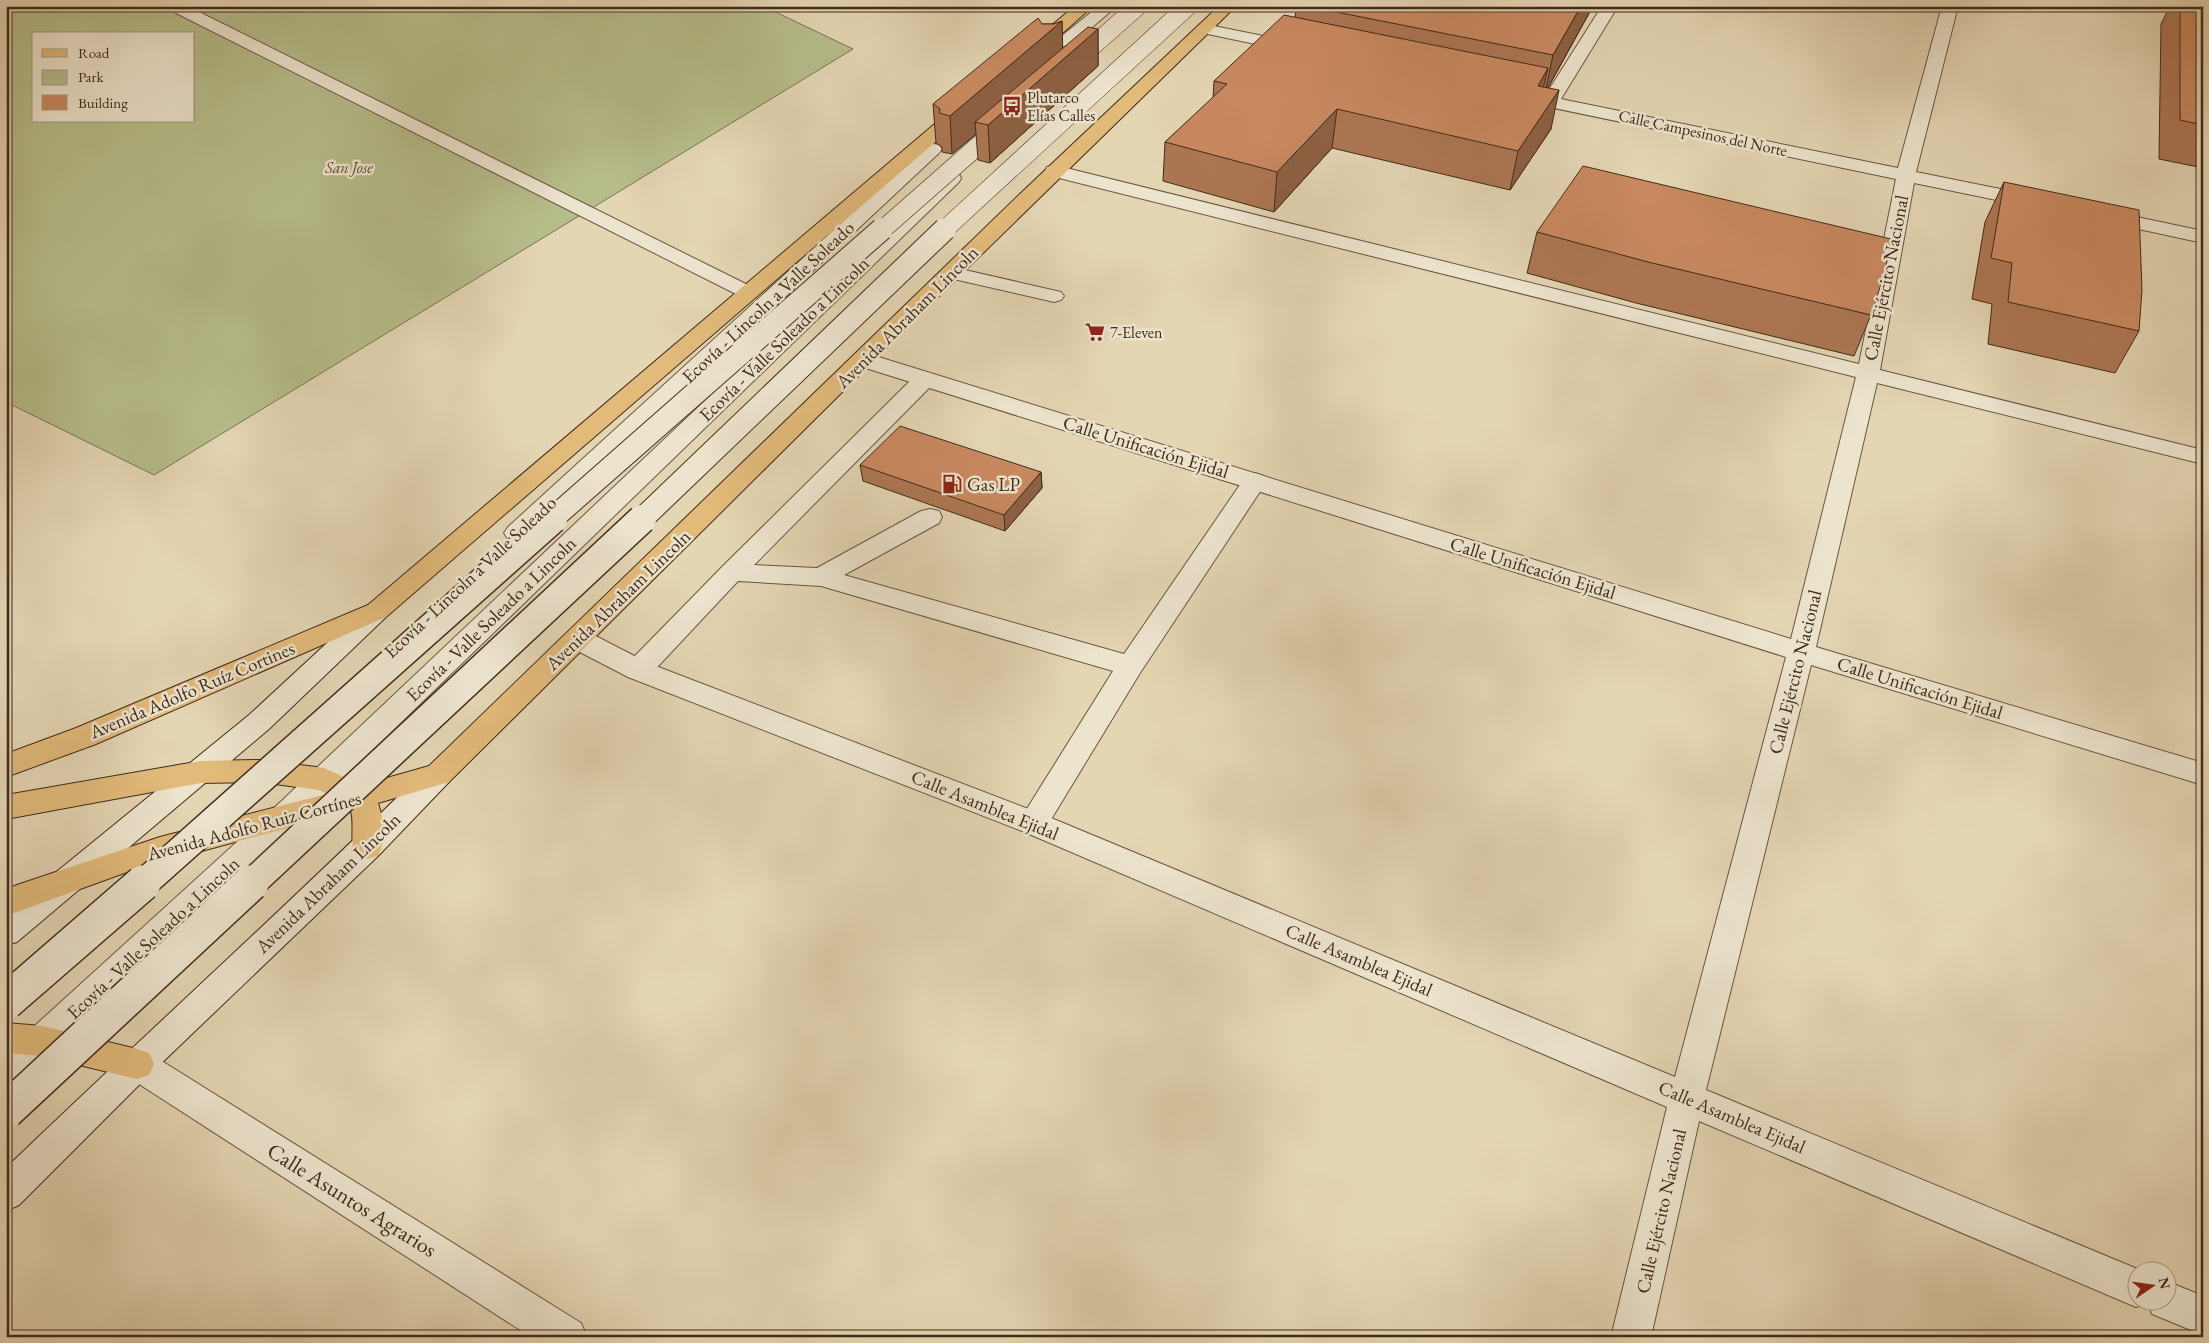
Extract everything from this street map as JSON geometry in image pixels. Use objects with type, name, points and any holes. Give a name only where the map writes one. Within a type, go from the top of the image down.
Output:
[{"type":"main road","points":[[1017,63],[1085,6]]},
{"type":"main road","name":"Avenida Abraham Lincoln","points":[[439,774],[864,360],[1054,171],[1228,6]]},
{"type":"main road","points":[[377,611],[747,292],[980,95]]},
{"type":"main road","name":"Avenida Adolfo Ruíz Cortines","points":[[6,766],[86,736],[377,611]]},
{"type":"main road","points":[[6,807],[201,772],[260,771],[324,779],[362,798],[369,821],[367,847]]},
{"type":"main road","name":"Avenida Adolfo Ruiz Cortínes","points":[[70,878],[181,843],[362,798],[439,774]]},
{"type":"main road","points":[[6,902],[70,878]]},
{"type":"main road","points":[[6,1038],[42,1041],[137,1064]]},
{"type":"street","points":[[185,6],[182,10],[747,292]]},
{"type":"street","points":[[1049,55],[1109,6]]},
{"type":"street","points":[[1056,78],[1138,6]]},
{"type":"street","points":[[1080,62],[1147,6]]},
{"type":"street","points":[[6,1111],[578,580],[966,210],[1188,6]]},
{"type":"street","points":[[1550,102],[1610,6]]},
{"type":"street","name":"Calle Ejército Nacional","points":[[1631,1337],[1687,1098],[1801,652],[1868,373],[1906,175],[1950,6]]},
{"type":"street","points":[[1204,29],[1310,51]]},
{"type":"street","name":"Calle Campesinos del Norte","points":[[1502,91],[2050,205]]},
{"type":"street","points":[[6,1002],[145,882],[666,419],[1026,104]]},
{"type":"street","name":"Ecovía - Lincoln a Valle Soleado","points":[[6,1002],[260,771],[933,149]]},
{"type":"street","name":"Ecovía - Valle Soleado a Lincoln","points":[[6,1074],[283,818],[972,159]]},
{"type":"street","points":[[1054,171],[2203,457]]},
{"type":"street","points":[[2088,213],[2203,237]]},
{"type":"street","points":[[952,273],[1054,296]]},
{"type":"street","name":"Calle Unificación Ejidal","points":[[864,360],[1801,652],[2203,774]]},
{"type":"street","points":[[638,670],[732,572],[924,380]]},
{"type":"street","points":[[1033,823],[1130,666],[1256,481]]},
{"type":"street","points":[[821,577],[885,540],[930,518]]},
{"type":"street","points":[[732,572],[821,577],[1130,666]]},
{"type":"street","points":[[6,932],[259,722],[377,611]]},
{"type":"street","name":"Calle Asamblea Ejidal","points":[[578,639],[638,670],[1033,823],[2126,1284]]},
{"type":"street","name":"Avenida Abraham Lincoln","points":[[6,1193],[137,1064],[367,847],[439,774]]},
{"type":"street","name":"Calle Asuntos Agrarios","points":[[137,1064],[567,1337]]},
{"type":"street","points":[[2176,1304],[2203,1316]]},
{"type":"green space","name":"San Jose","points":[[6,6],[763,6],[853,49],[154,475],[6,402]]},
{"type":"building","points":[[1306,6],[1581,6],[1553,55]]},
{"type":"building","points":[[2180,6],[2203,6],[2203,125],[2180,120]]},
{"type":"building","points":[[1284,15],[1548,68],[1538,86],[1559,90],[1518,151],[1337,109],[1277,172],[1165,142],[1227,84],[1214,81]]},
{"type":"building","points":[[1038,18],[1042,24],[1054,24],[1062,21],[950,116],[939,113],[940,109],[933,104]]},
{"type":"building","points":[[1088,27],[1098,29],[988,125],[975,122]]},
{"type":"building","points":[[1583,166],[1891,239],[1885,272],[1871,315],[1648,262],[1537,232]]},
{"type":"building","points":[[2004,182],[2139,210],[2142,290],[2139,331],[2008,302],[2012,263],[1991,258]]},
{"type":"building","name":"Gas LP","points":[[900,426],[1041,472],[1004,515],[860,465]]},
{"type":"place","name":"Plutarco Elías Calles","points":[[1012,106]]},
{"type":"place","name":"7-Eleven","points":[[1095,332]]},
{"type":"place","name":"Gas LP","points":[[952,484]]}]
